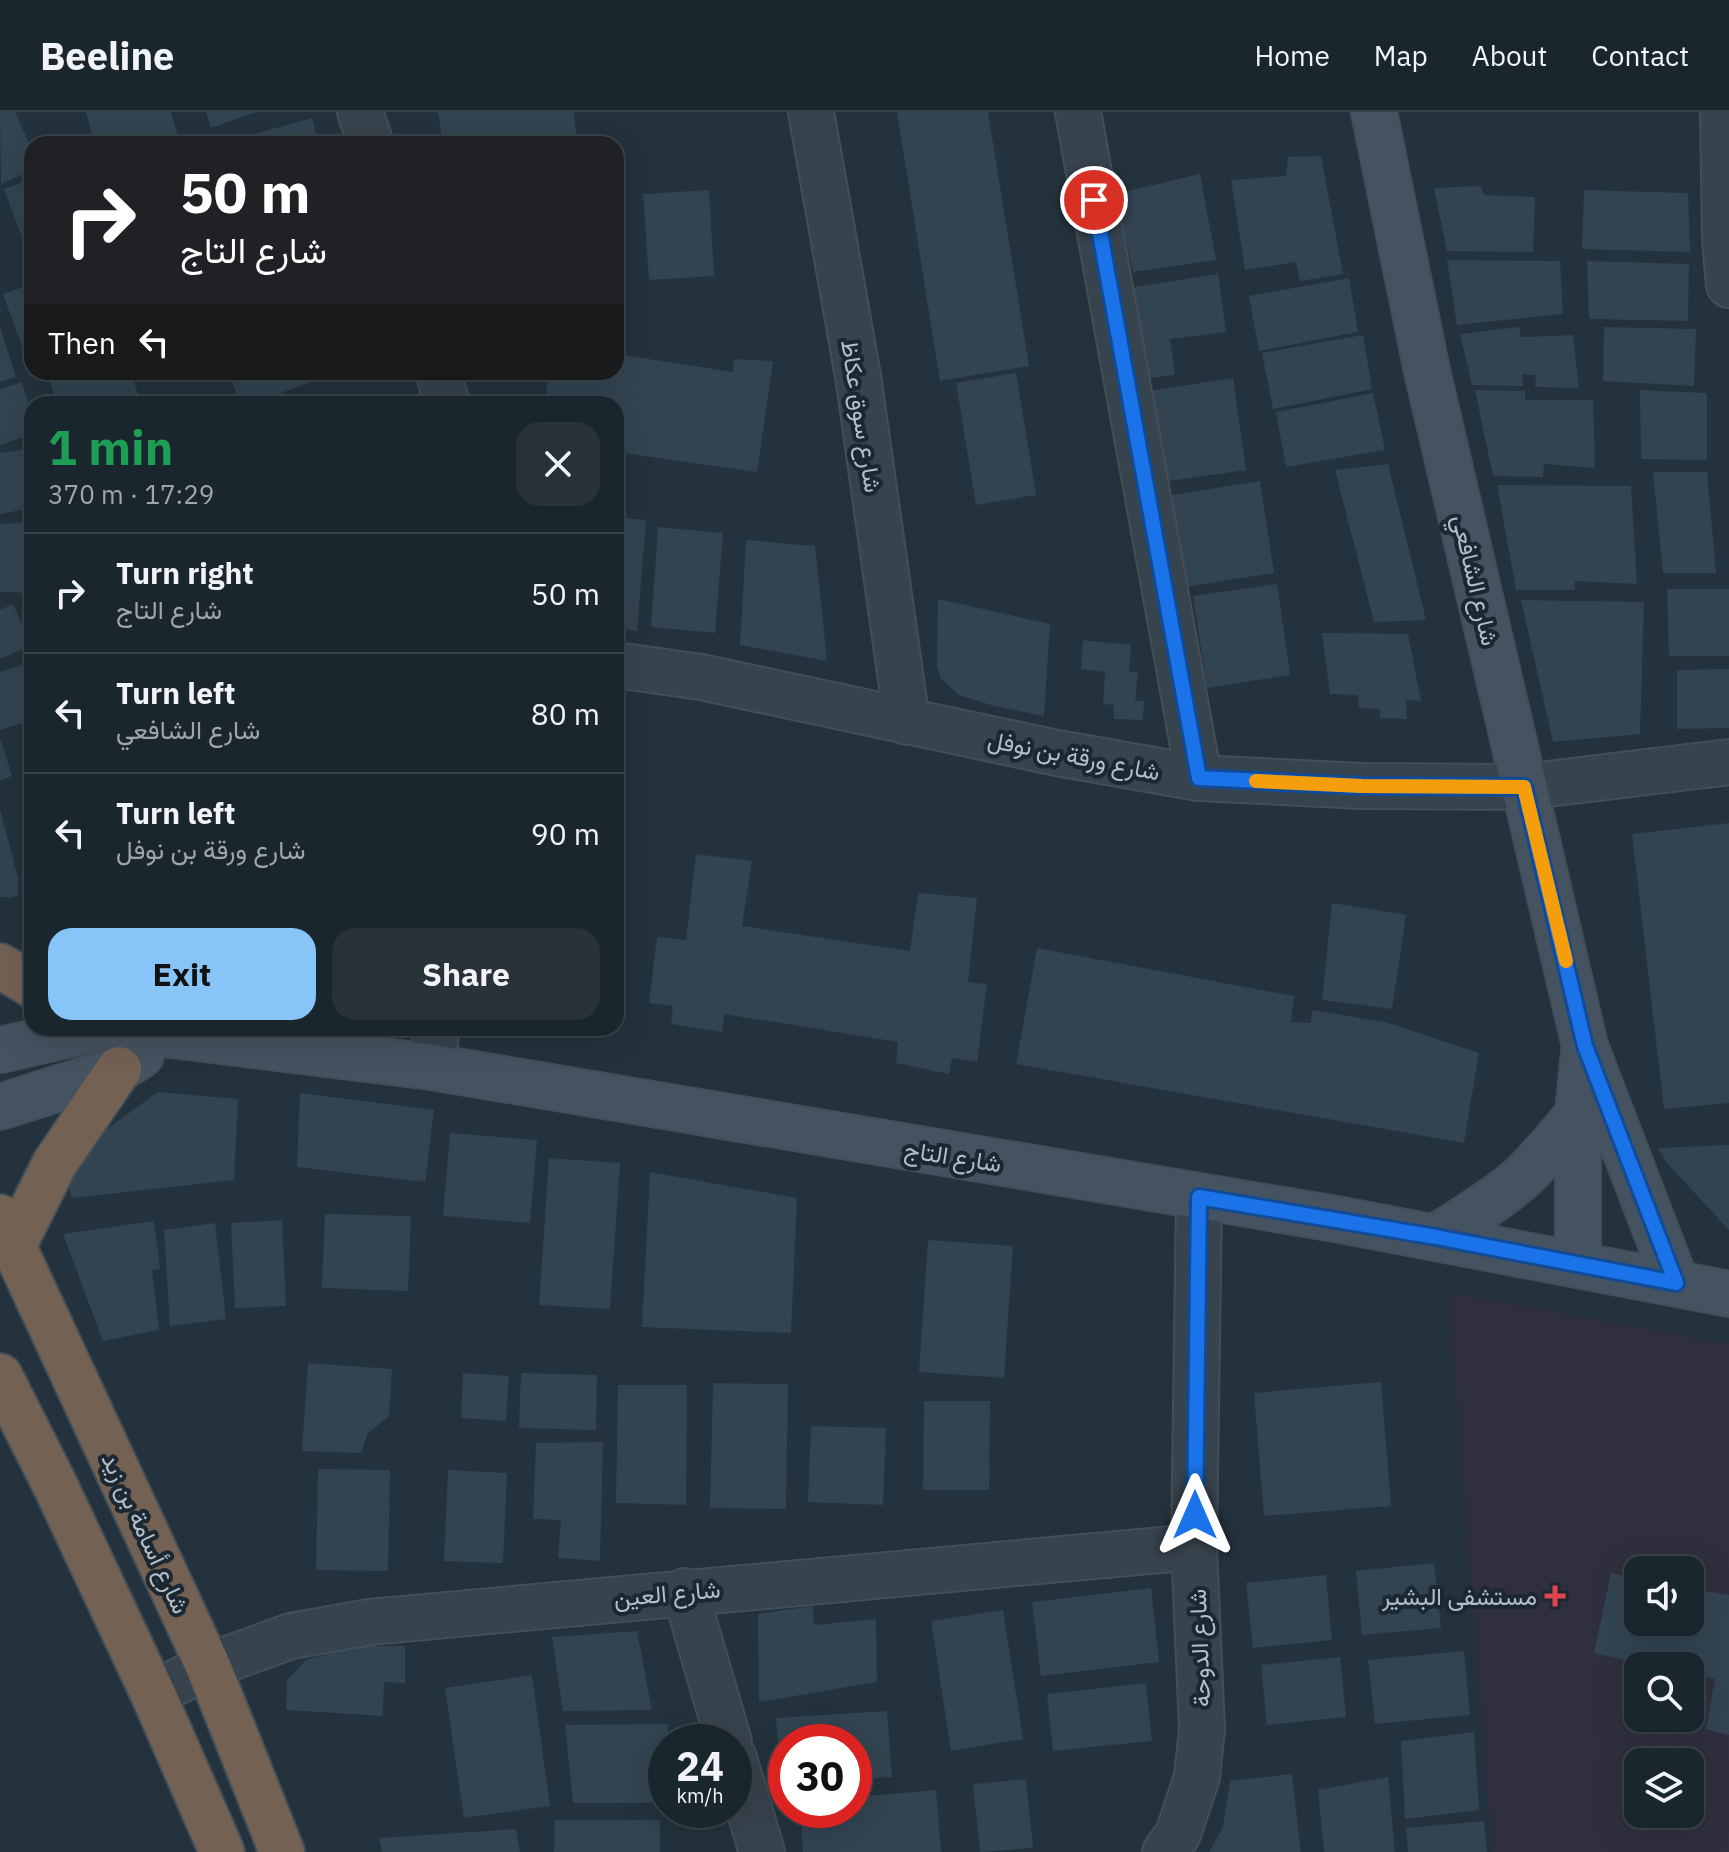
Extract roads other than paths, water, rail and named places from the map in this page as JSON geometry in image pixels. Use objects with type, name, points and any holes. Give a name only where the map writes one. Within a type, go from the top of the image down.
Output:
[{"type":"highway","points":[[0,966],[24,980]]},
{"type":"highway","points":[[7,1231],[55,1163],[117,1048]]},
{"type":"highway","name":"شارع أسامة بن زيد","points":[[7,1231],[208,1666],[282,1852]]},
{"type":"highway","points":[[0,1376],[153,1694],[222,1852]]},
{"type":"street","points":[[360,112],[368,136]]},
{"type":"street","name":"شارع سوق عكاظ","points":[[811,112],[858,376],[907,722]]},
{"type":"street","points":[[1078,112],[1199,778]]},
{"type":"street","name":"شارع الشافعي","points":[[1374,112],[1427,371],[1585,1046],[1676,1283]]},
{"type":"street","points":[[1723,112],[1725,240],[1729,285]]},
{"type":"street","name":"شارع ورقة بن نوفل","points":[[624,666],[701,677],[1057,753],[1199,778],[1362,786],[1524,787],[1729,762]]},
{"type":"street","points":[[0,1050],[61,1036]]},
{"type":"street","name":"شارع التاج","points":[[0,1107],[117,1048],[170,1036]]},
{"type":"street","name":"شارع التاج","points":[[196,1036],[435,1047],[1199,1197],[1436,1237],[1729,1294]]},
{"type":"street","name":"شارع الشافعي","points":[[1578,1265],[1578,1114],[1585,1046]]},
{"type":"street","points":[[1436,1237],[1518,1180],[1545,1154],[1578,1114]]},
{"type":"street","name":"شارع الدوحة","points":[[1165,1852],[1178,1834],[1197,1777],[1202,1729],[1194,1547],[1199,1197]]},
{"type":"street","name":"شارع العين","points":[[153,1694],[208,1666],[291,1636],[370,1622],[1194,1547]]},
{"type":"street","points":[[685,1591],[724,1724]]},
{"type":"street","points":[[752,1818],[762,1852]]},
{"type":"place","name":"مستشفى البشير","points":[[1555,1596]]}]
